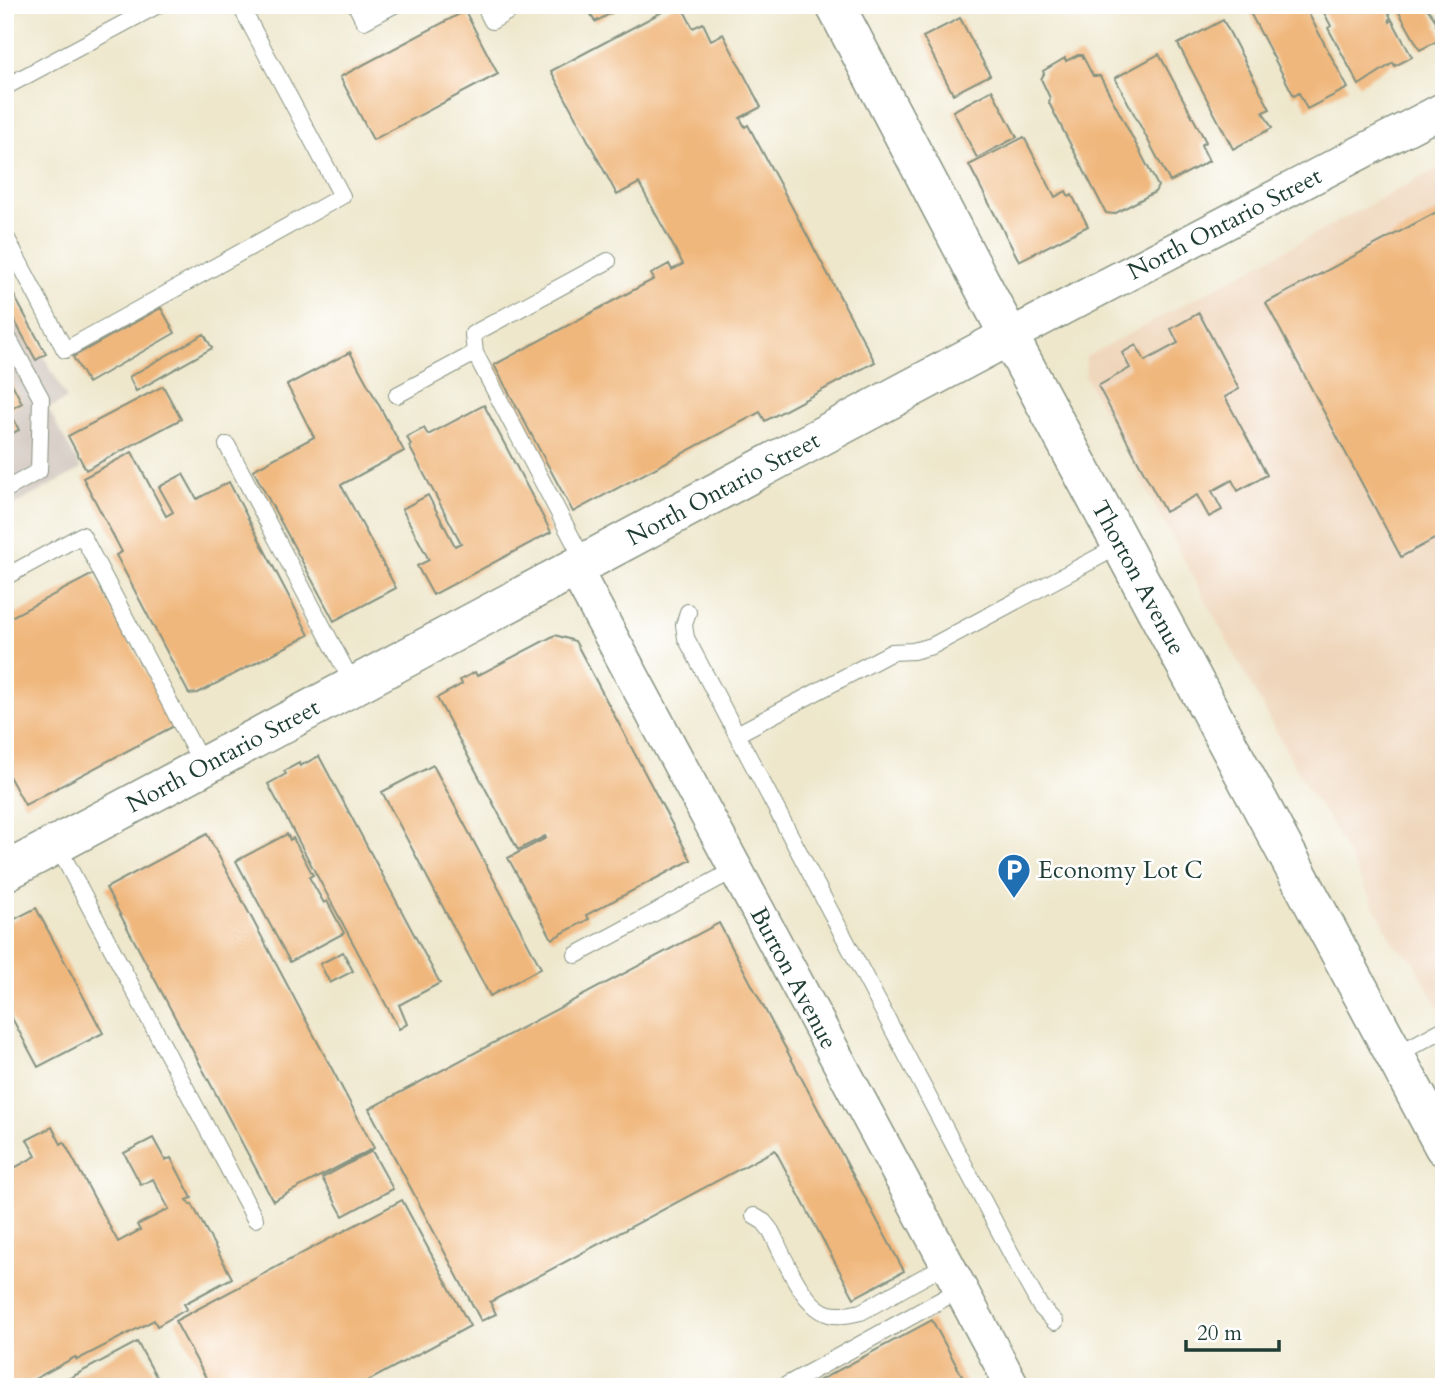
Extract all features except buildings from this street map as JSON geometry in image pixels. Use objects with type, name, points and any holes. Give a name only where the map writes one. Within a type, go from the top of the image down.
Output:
[{"type":"street","name":"Thorton Avenue","points":[[835,5],[1009,336],[1444,1147]]},
{"type":"street","name":"North Ontario Street","points":[[5,872],[1009,336],[1444,109]]},
{"type":"street","name":"Burton Avenue","points":[[580,566],[736,869],[1013,1387]]},
{"type":"lane","points":[[5,87],[158,5]]},
{"type":"lane","points":[[5,235],[65,350],[342,196],[240,5]]},
{"type":"lane","points":[[356,5],[364,22],[394,5]]},
{"type":"lane","points":[[484,5],[492,20],[519,5]]},
{"type":"lane","points":[[580,566],[475,353],[473,334],[608,261]]},
{"type":"lane","points":[[5,332],[41,398],[39,471],[5,490]]},
{"type":"lane","points":[[397,395],[475,353]]},
{"type":"lane","points":[[227,445],[354,686]]},
{"type":"lane","points":[[5,576],[82,535],[203,766]]},
{"type":"lane","points":[[737,734],[892,652],[913,651],[932,646],[1121,545]]},
{"type":"lane","points":[[688,612],[684,625],[686,638],[1034,1294],[1046,1316],[1055,1322]]},
{"type":"lane","points":[[57,845],[255,1219]]},
{"type":"lane","points":[[576,955],[736,869]]},
{"type":"lane","points":[[1394,1056],[1444,1029]]},
{"type":"lane","points":[[754,1216],[764,1222],[771,1231],[806,1297],[816,1308],[830,1315],[861,1312],[954,1277]]},
{"type":"lane","points":[[783,1387],[954,1277]]},
{"type":"shaded area","points":[[1444,165],[1444,1019],[1412,959],[1395,946],[1331,823],[1306,787],[1085,376],[1086,357]]},
{"type":"shaded area","points":[[5,285],[67,399],[48,409],[81,469],[5,510]]},
{"type":"place","name":"Economy Lot C","points":[[1014,900]]}]
